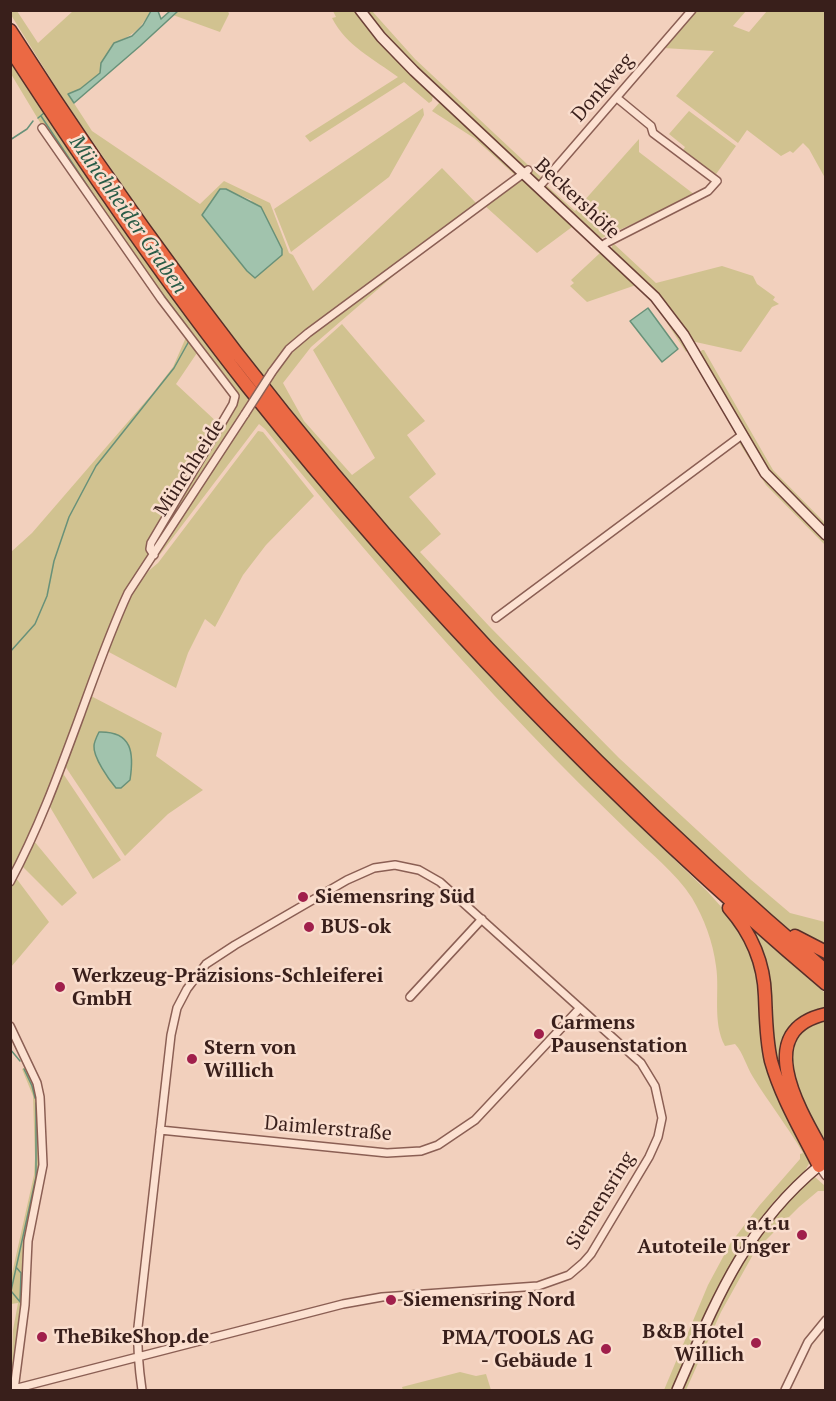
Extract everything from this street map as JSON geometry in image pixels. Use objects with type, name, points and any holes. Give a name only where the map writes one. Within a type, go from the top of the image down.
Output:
[{"type":"highway","points":[[10,30],[49,99],[130,227],[211,338],[363,526],[507,685],[612,791],[705,878],[825,984]]},
{"type":"highway","points":[[10,49],[49,99]]},
{"type":"highway","points":[[63,120],[215,326],[309,445],[383,533],[532,696],[736,893],[825,971]]},
{"type":"highway","points":[[705,878],[711,890],[738,919],[755,948],[764,980],[766,1034],[772,1063],[779,1084],[823,1166]]},
{"type":"highway","points":[[736,893],[756,903],[796,938],[825,952]]},
{"type":"highway","points":[[823,1166],[813,1135],[788,1082],[785,1057],[788,1045],[798,1028],[811,1018],[825,1014]]},
{"type":"highway","points":[[813,1135],[825,1140]]},
{"type":"street","name":"Beckershöfe","points":[[360,10],[385,42],[414,71],[526,172],[539,188],[649,291],[685,338],[767,475],[825,535]]},
{"type":"street","name":"Donkweg","points":[[539,188],[692,10]]},
{"type":"street","points":[[602,246],[708,191],[717,181],[653,133],[651,126],[617,98]]},
{"type":"street","points":[[42,128],[161,299],[235,396],[233,404],[151,543],[150,549],[154,555]]},
{"type":"street","name":"Münchheide","points":[[10,882],[27,850],[62,766],[115,621],[128,593],[272,372],[289,349],[308,333],[526,172]]},
{"type":"street","points":[[496,618],[742,435]]},
{"type":"street","name":"Siemensring","points":[[13,1390],[137,1359],[342,1304],[382,1296],[538,1286],[568,1275],[591,1254],[658,1137],[662,1118],[655,1086],[640,1064],[580,1008],[440,882],[419,870],[395,866],[374,868],[347,880],[215,957],[187,989],[177,1008],[171,1035],[138,1327],[137,1359],[142,1390]]},
{"type":"street","points":[[410,997],[482,919]]},
{"type":"street","name":"Daimlerstraße","points":[[160,1130],[387,1153],[421,1150],[438,1144],[475,1120],[580,1008]]},
{"type":"street","points":[[10,1026],[37,1083],[40,1097],[43,1165],[28,1241],[25,1305],[13,1390]]},
{"type":"street","points":[[677,1390],[713,1306],[740,1257],[766,1219],[786,1197],[823,1166]]},
{"type":"street","points":[[785,1390],[808,1342],[825,1320]]},
{"type":"shaded area","points":[[178,10],[228,11],[229,14],[220,32],[173,15]]},
{"type":"shaded area","points":[[11,11],[17,11],[38,43],[73,11],[151,11],[136,31],[114,43],[100,73],[80,89],[68,94],[92,131],[200,204],[224,181],[270,203],[289,253],[293,255],[313,291],[442,168],[477,204],[304,331],[288,347],[277,370],[309,334],[401,266],[399,271],[311,347],[283,383],[304,421],[352,475],[375,458],[313,350],[342,324],[425,421],[407,435],[436,474],[409,497],[441,534],[420,552],[619,758],[750,879],[790,913],[825,922],[825,948],[798,936],[770,914],[582,738],[507,660],[389,530],[246,358],[161,241],[62,97],[11,15]],"holes":[[[220,189],[251,200],[281,249],[247,271],[203,215]]]},
{"type":"shaded area","points":[[151,11],[158,11],[161,19],[170,11],[178,11],[74,103],[68,94],[80,89],[100,73],[101,63],[114,43],[132,36],[143,25]]},
{"type":"shaded area","points":[[333,11],[357,11],[433,95],[432,101],[429,103],[404,82],[310,142],[305,136],[398,77],[361,51],[345,36],[332,18],[336,17]]},
{"type":"shaded area","points":[[365,11],[372,11],[415,59],[543,179],[537,181],[393,45]]},
{"type":"shaded area","points":[[696,11],[746,11],[733,26],[749,32],[767,11],[825,11],[825,178],[809,149],[803,143],[793,153],[790,151],[781,156],[747,130],[738,143],[676,96],[714,51],[663,48]]},
{"type":"shaded area","points":[[10,62],[139,249],[247,391],[255,406],[327,494],[446,630],[554,743],[707,891],[743,931],[758,967],[768,1066],[810,1162],[803,1174],[777,1198],[747,1236],[708,1308],[672,1390],[664,1390],[708,1285],[730,1244],[803,1153],[753,1077],[738,1048],[735,1044],[725,1046],[721,1037],[715,957],[700,914],[686,889],[671,872],[554,758],[461,659],[394,584],[259,424],[155,561],[153,559],[152,545],[238,398],[171,310],[41,124],[11,74]]},
{"type":"shaded area","points":[[440,102],[445,104],[517,173],[516,176],[474,138],[432,111]]},
{"type":"shaded area","points":[[423,108],[424,115],[389,177],[291,252],[274,209]]},
{"type":"shaded area","points":[[689,111],[736,146],[714,177],[681,153],[685,147],[669,134]]},
{"type":"shaded area","points":[[639,139],[639,152],[695,195],[602,238],[595,235],[545,189],[545,184],[575,211]]},
{"type":"shaded area","points":[[522,178],[656,303],[688,350],[686,352],[654,303],[636,285],[587,302],[570,286],[574,283],[571,280],[600,253],[572,227],[537,253],[484,205]]},
{"type":"shaded area","points":[[220,189],[226,189],[261,207],[282,249],[282,255],[255,278],[202,215]]},
{"type":"shaded area","points":[[613,243],[656,283],[722,266],[753,276],[757,284],[775,297],[773,300],[779,304],[772,307],[741,352],[691,341],[611,250]]},
{"type":"shaded area","points":[[648,308],[678,349],[662,362],[630,321]]},
{"type":"shaded area","points":[[187,335],[199,350],[176,384],[219,424],[148,550],[150,556],[121,601],[45,805],[11,876],[11,552],[32,533],[152,394],[173,367]]},
{"type":"shaded area","points":[[702,350],[773,470],[825,523],[825,530],[773,478],[761,462],[699,354]]},
{"type":"shaded area","points":[[258,431],[263,432],[314,496],[266,545],[243,575],[215,627],[205,619],[188,653],[176,688],[107,651],[126,603],[139,581],[158,563]]},
{"type":"shaded area","points":[[738,441],[742,443],[759,471],[825,541],[825,545],[766,485]]},
{"type":"shaded area","points":[[91,696],[162,733],[156,756],[203,790],[168,814],[125,856],[65,766]]},
{"type":"shaded area","points":[[99,732],[119,735],[129,746],[132,761],[130,780],[121,788],[116,788],[113,784],[94,751]]},
{"type":"shaded area","points":[[62,772],[121,860],[93,879],[50,807]]},
{"type":"shaded area","points":[[34,841],[77,893],[62,906],[23,867]]},
{"type":"shaded area","points":[[16,878],[49,922],[11,967],[11,887]]},
{"type":"shaded area","points":[[747,925],[825,993],[825,1012],[787,1042],[805,1131],[773,1056],[767,988]]},
{"type":"shaded area","points":[[825,1018],[825,1138],[819,1135],[791,1075],[792,1044],[801,1030]]},
{"type":"shaded area","points":[[28,1066],[38,1097],[41,1163],[11,1388],[13,1330],[18,1303],[11,1304],[11,1278],[34,1175],[35,1158],[33,1096],[22,1069]]},
{"type":"shaded area","points":[[815,1177],[825,1186],[825,1191],[818,1191],[799,1207],[755,1251],[721,1312],[686,1390],[680,1390],[726,1289],[755,1241],[772,1219]]},
{"type":"shaded area","points":[[460,1372],[476,1376],[486,1374],[491,1390],[403,1390],[402,1387]]},
{"type":"waterway","name":"Münchheider Graben","points":[[38,118],[44,113]]},
{"type":"waterway","name":"Münchheider Graben","points":[[41,116],[118,232]]},
{"type":"waterway","points":[[10,140],[27,129],[33,121]]},
{"type":"waterway","name":"Münchheider Graben","points":[[143,268],[191,332]]},
{"type":"waterway","name":"Münchheider Graben","points":[[10,652],[35,624],[47,596],[54,561],[69,517],[96,466],[174,368],[189,341]]},
{"type":"waterway","name":"Münchheider Graben","points":[[10,1049],[20,1061]]},
{"type":"waterway","name":"Münchheider Graben","points":[[24,1069],[35,1098]]},
{"type":"waterway","name":"Münchheider Graben","points":[[21,1307],[21,1303],[11,1291],[36,1177],[36,1103]]},
{"type":"waterway","name":"Münchheider Graben","points":[[16,1267],[21,1273],[20,1302]]},
{"type":"waterway","name":"Münchheider Graben","points":[[10,1385],[16,1347]]},
{"type":"place","name":"Siemensring Süd","points":[[303,897]]},
{"type":"place","name":"BUS-ok","points":[[309,927]]},
{"type":"place","name":"Werkzeug-Präzisions-Schleiferei GmbH","points":[[60,987]]},
{"type":"place","name":"Carmens Pausenstation","points":[[539,1034]]},
{"type":"place","name":"Stern von Willich","points":[[192,1059]]},
{"type":"place","name":"a.t.u Autoteile Unger","points":[[802,1235]]},
{"type":"place","name":"Siemensring Nord","points":[[391,1300]]},
{"type":"place","name":"TheBikeShop.de","points":[[42,1337]]},
{"type":"place","name":"B&B Hotel Willich","points":[[756,1343]]},
{"type":"place","name":"PMA/TOOLS AG - Gebäude 1","points":[[606,1349]]}]
